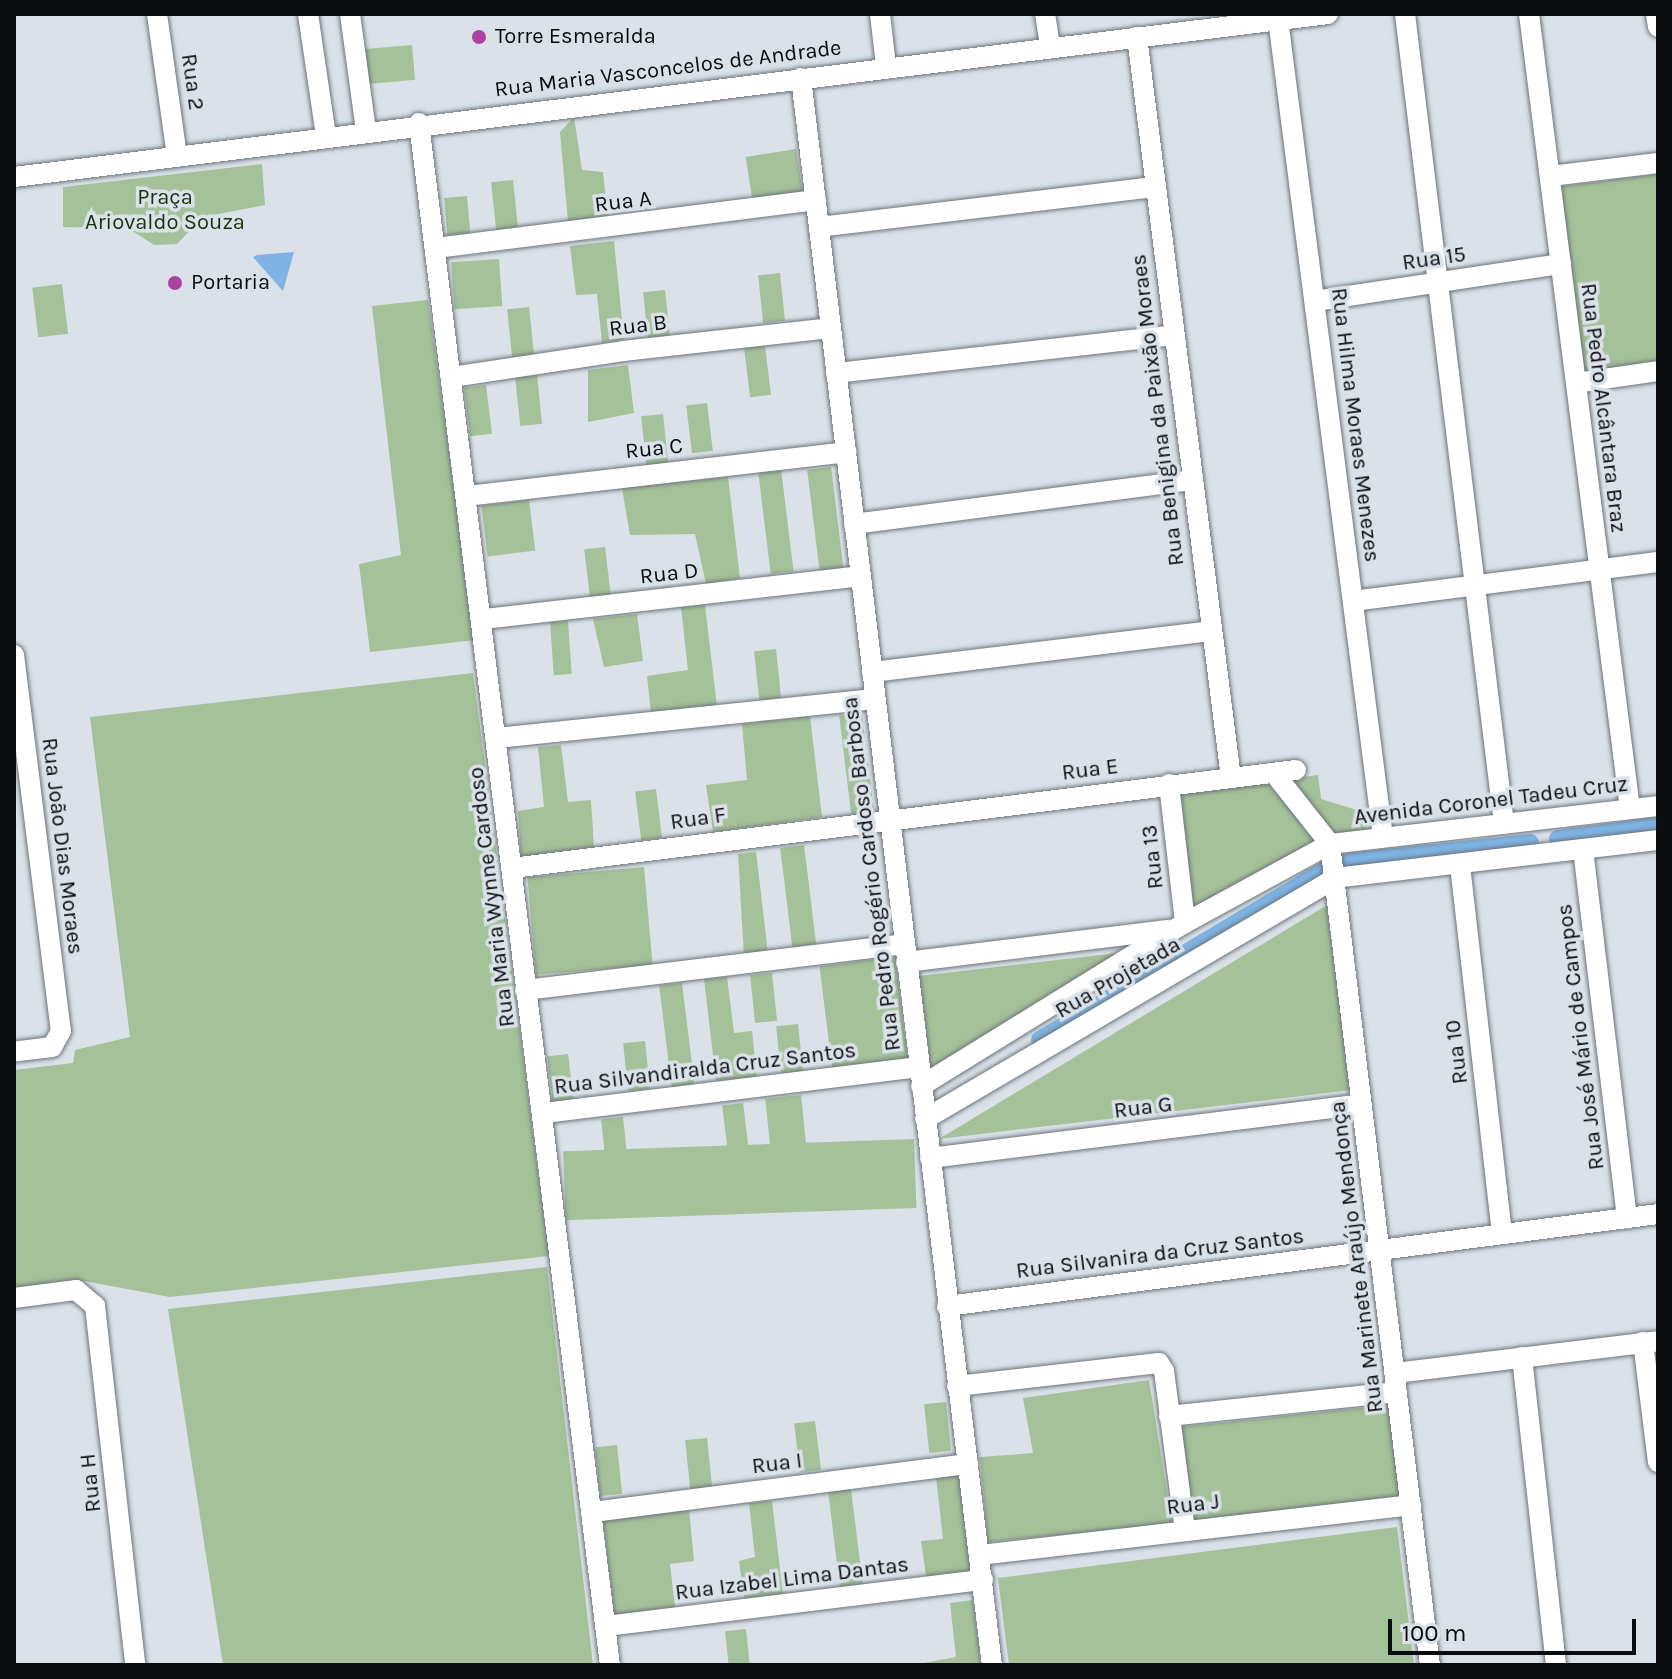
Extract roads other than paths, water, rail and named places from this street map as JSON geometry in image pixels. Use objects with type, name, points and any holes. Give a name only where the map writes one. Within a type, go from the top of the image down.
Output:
[{"type":"street","name":"Rua 2","points":[[157,14],[177,157]]},
{"type":"street","points":[[308,14],[326,136]]},
{"type":"street","points":[[350,14],[366,131]]},
{"type":"street","points":[[880,14],[886,66]]},
{"type":"street","points":[[1045,14],[1050,46]]},
{"type":"street","name":"Rua Maria Vasconcelos de Andrade","points":[[14,177],[419,123],[1137,37],[1210,21],[1328,14]]},
{"type":"street","points":[[1405,14],[1504,824]]},
{"type":"street","name":"Rua Pedro Alcântara Braz","points":[[1529,14],[1630,809]]},
{"type":"street","points":[[1656,14],[1658,27]]},
{"type":"street","name":"Rua Hilma Moraes Menezes","points":[[1278,19],[1383,837]]},
{"type":"street","name":"Rua Benigina da Paixão Moraes","points":[[1137,37],[1209,631],[1231,778]]},
{"type":"street","name":"Rua Pedro Rogério Cardoso Barbosa","points":[[801,78],[992,1665]]},
{"type":"street","name":"Rua Maria Wynne Cardoso","points":[[419,123],[484,619],[525,990],[544,1113],[610,1665]]},
{"type":"street","points":[[1550,176],[1658,163]]},
{"type":"street","points":[[819,227],[1155,187]]},
{"type":"street","name":"Rua A","points":[[436,248],[816,200]]},
{"type":"street","name":"Rua 15","points":[[1315,301],[1561,264]]},
{"type":"street","name":"Rua B","points":[[452,377],[623,351],[830,328]]},
{"type":"street","points":[[836,373],[1173,335]]},
{"type":"street","points":[[1576,383],[1658,371]]},
{"type":"street","name":"Rua C","points":[[467,496],[846,452]]},
{"type":"street","points":[[854,524],[1191,480]]},
{"type":"street","points":[[1353,601],[1658,562]]},
{"type":"street","name":"Rua D","points":[[484,619],[859,576]]},
{"type":"street","points":[[872,672],[1209,631]]},
{"type":"street","name":"Rua João Dias Moraes","points":[[14,655],[17,701],[61,1031],[58,1042],[14,1052]]},
{"type":"street","points":[[497,738],[874,699]]},
{"type":"street","name":"Rua E","points":[[890,818],[1296,770]]},
{"type":"street","points":[[1274,773],[1330,844]]},
{"type":"street","name":"Rua 13","points":[[1169,784],[1180,926]]},
{"type":"street","name":"Avenida Coronel Tadeu Cruz","points":[[1330,844],[1658,806]]},
{"type":"street","name":"Rua F","points":[[512,868],[890,818]]},
{"type":"street","points":[[1538,820],[1544,854]]},
{"type":"street","points":[[1335,878],[1658,840]]},
{"type":"street","name":"Rua Marinete Araújo Mendonça","points":[[1330,844],[1430,1665]]},
{"type":"street","name":"Rua Projetada","points":[[920,1076],[1180,926],[1330,844]]},
{"type":"street","name":"Rua José Mário de Campos","points":[[1583,849],[1627,1218]]},
{"type":"street","name":"Rua 10","points":[[1460,865],[1502,1234]]},
{"type":"street","name":"Rua Projetada","points":[[925,1119],[1335,878]]},
{"type":"street","points":[[525,990],[1180,926]]},
{"type":"street","name":"Rua Silvandiralda Cruz Santos","points":[[544,1113],[920,1076]]},
{"type":"street","name":"Rua G","points":[[930,1158],[1362,1104]]},
{"type":"street","name":"Rua Silvanira da Cruz Santos","points":[[947,1306],[1658,1214]]},
{"type":"street","name":"Rua H","points":[[14,1298],[76,1290],[90,1296],[96,1311],[135,1665]]},
{"type":"street","points":[[1169,1416],[1396,1382],[1522,1357],[1651,1342],[1658,1462]]},
{"type":"street","points":[[1522,1357],[1556,1665]]},
{"type":"street","points":[[957,1386],[1151,1361],[1164,1371],[1185,1530]]},
{"type":"street","name":"Rua I","points":[[593,1512],[968,1464]]},
{"type":"street","name":"Rua J","points":[[980,1555],[1411,1505]]},
{"type":"street","name":"Rua Izabel Lima Dantas","points":[[606,1626],[983,1580]]},
{"type":"water","points":[[294,252],[283,291],[253,257],[257,255]]},
{"type":"waterway","points":[[1558,839],[1658,826]]},
{"type":"waterway","points":[[1348,862],[1530,843]]},
{"type":"waterway","points":[[1040,1040],[1323,871]]},
{"type":"place","name":"Torre Esmeralda","points":[[479,37]]},
{"type":"place","name":"Portaria","points":[[175,283]]},
{"type":"park label","name":"Praça Ariovaldo Souza","points":[[165,210]]}]
